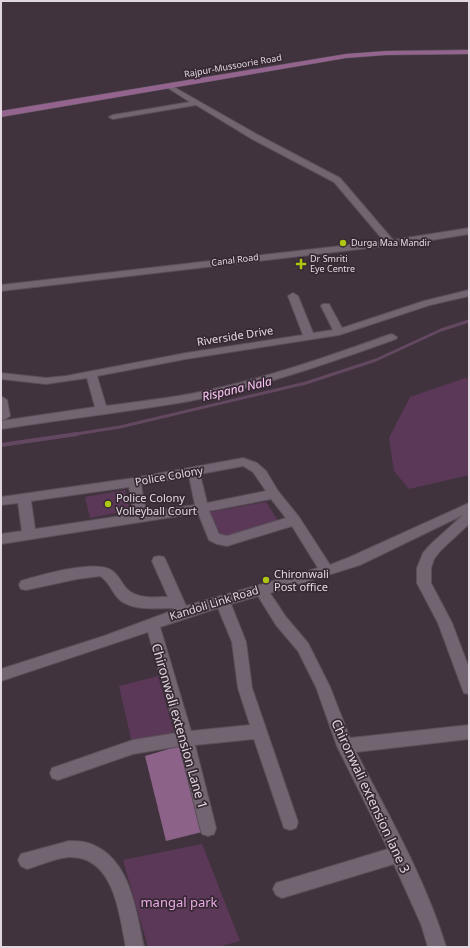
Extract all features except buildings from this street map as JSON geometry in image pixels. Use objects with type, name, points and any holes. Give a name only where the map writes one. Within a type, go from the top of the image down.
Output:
[{"type":"main road","name":"Rajpur-Mussoorie Road","points":[[1,109],[173,82],[349,50],[469,47]]},
{"type":"main road","name":"Rajpur-Mussoorie Road","points":[[1,114],[170,87],[346,56],[386,53],[469,52]]},
{"type":"street","points":[[170,87],[195,103],[337,180],[348,191],[390,242]]},
{"type":"street","points":[[113,117],[195,103]]},
{"type":"street","name":"Canal Road","points":[[1,288],[390,242],[469,231]]},
{"type":"street","name":"Riverside Drive","points":[[1,376],[46,380],[91,374],[339,332],[427,303],[469,293]]},
{"type":"street","points":[[293,296],[309,337]]},
{"type":"street","points":[[326,306],[339,332]]},
{"type":"street","points":[[1,400],[2,421],[190,397],[251,383],[345,354],[392,336]]},
{"type":"street","points":[[91,374],[101,409]]},
{"type":"street","name":"Police Colony","points":[[1,501],[134,482],[248,462],[256,467],[274,494],[295,520],[327,571]]},
{"type":"street","points":[[194,472],[202,508],[214,537],[222,541],[295,520]]},
{"type":"street","points":[[134,482],[141,517]]},
{"type":"street","points":[[1,539],[202,508],[274,494]]},
{"type":"street","points":[[24,498],[29,535]]},
{"type":"street","name":"Kandoli Link Road","points":[[1,675],[107,641],[152,623],[179,607],[223,602],[260,589],[327,571],[355,561],[469,507]]},
{"type":"street","points":[[469,517],[436,547],[428,557],[424,568],[424,583],[445,623],[469,688]]},
{"type":"street","points":[[159,561],[179,607]]},
{"type":"street","points":[[26,585],[100,570],[112,577],[123,594],[128,598],[179,607]]},
{"type":"street","name":"Chironwali extension lane 3","points":[[260,589],[282,621],[303,647],[323,687],[345,746],[398,854],[430,924],[437,947]]},
{"type":"street","points":[[223,602],[238,642],[245,688],[290,822]]},
{"type":"street","name":"Chironwali extension Lane 1","points":[[152,623],[186,739],[208,828]]},
{"type":"street","points":[[58,773],[133,747],[186,739],[260,731]]},
{"type":"street","points":[[345,746],[469,732]]},
{"type":"street","points":[[27,860],[68,849],[94,852],[104,860],[113,871],[124,901],[135,947]]},
{"type":"street","points":[[282,889],[398,854]]},
{"type":"green space","points":[[465,378],[469,379],[469,475],[409,489],[394,471],[389,438],[410,397]]},
{"type":"green space","name":"Police Colony Volleyball Court","points":[[125,490],[130,510],[90,518],[85,497]]},
{"type":"green space","points":[[266,502],[278,521],[223,539],[210,512]]},
{"type":"green space","points":[[158,676],[174,732],[132,743],[119,686]]},
{"type":"green space","name":"mangal park","points":[[202,844],[240,941],[218,947],[148,947],[123,860]]},
{"type":"shaded area","points":[[179,746],[202,832],[166,841],[145,756]]},
{"type":"waterway","name":"Rispana Nala","points":[[70,435],[120,427],[306,383],[376,360],[441,330],[469,321]]},
{"type":"waterway","name":"Rispana Nala","points":[[1,445],[77,434]]},
{"type":"place","name":"Durga Maa Mandir","points":[[343,243]]},
{"type":"place","name":"Dr Smriti Eye Centre","points":[[301,264]]},
{"type":"place","name":"Police Colony Volleyball Court","points":[[108,504]]},
{"type":"place","name":"Chironwali Post office","points":[[266,580]]}]
